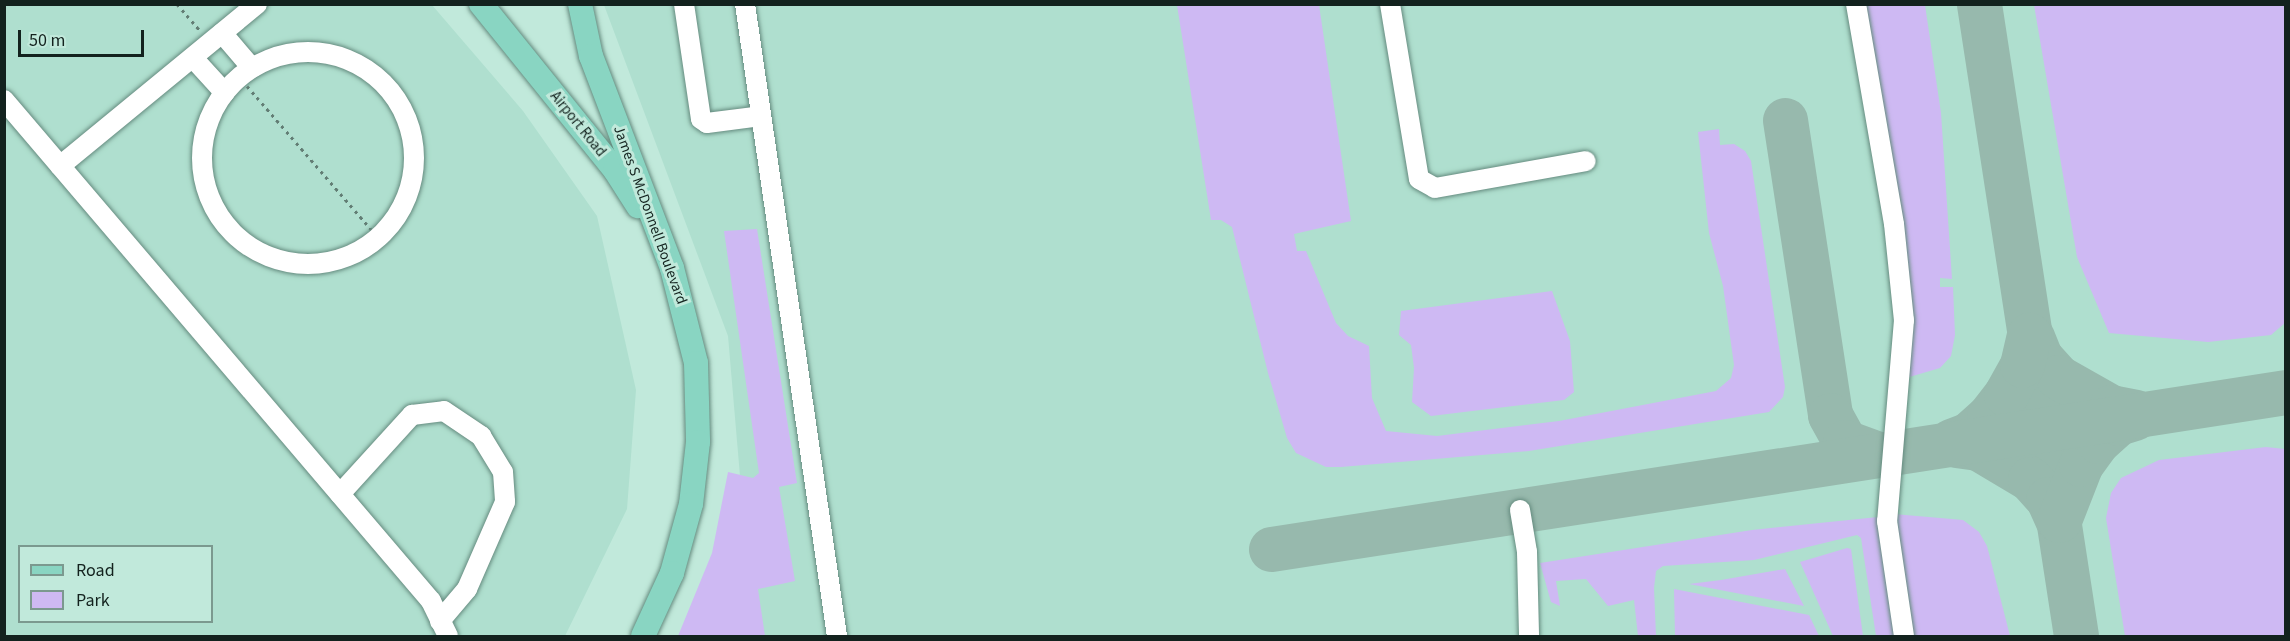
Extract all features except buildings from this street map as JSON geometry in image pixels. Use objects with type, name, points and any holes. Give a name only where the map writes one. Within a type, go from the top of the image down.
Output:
[{"type":"main road","name":"Airport Road","points":[[481,4],[615,170],[666,251]]},
{"type":"main road","name":"James S McDonnell Boulevard","points":[[580,4],[591,56],[666,251],[696,363],[698,442],[685,533],[644,636]]},
{"type":"street","points":[[60,166],[257,4]]},
{"type":"street","points":[[684,4],[701,119],[707,123],[761,116]]},
{"type":"street","points":[[745,4],[837,636]]},
{"type":"street","points":[[1390,4],[1419,179],[1436,188],[1586,161]]},
{"type":"street","points":[[1857,4],[1894,224],[1904,320],[1887,520],[1904,636]]},
{"type":"street","points":[[216,38],[245,72]]},
{"type":"street","points":[[303,51],[336,55],[369,70],[396,96],[411,128],[416,164],[408,200],[380,240],[360,253],[325,264],[289,264],[255,251],[227,228],[209,199],[201,166],[204,132],[225,93],[245,72],[269,58],[303,51]]},
{"type":"street","points":[[193,58],[225,93]]},
{"type":"street","points":[[4,100],[431,601],[444,629]]},
{"type":"street","points":[[340,494],[412,415],[444,411],[480,436],[502,472],[505,502],[467,589],[444,629]]},
{"type":"street","points":[[1520,510],[1527,552],[1529,636]]},
{"type":"path","points":[[177,4],[216,38]]},
{"type":"path","points":[[245,72],[380,240]]},
{"type":"shaded area","points":[[4,5],[432,5],[523,111],[597,216],[636,390],[627,509],[565,636],[5,636]]},
{"type":"shaded area","points":[[604,5],[2285,5],[2285,636],[687,636],[740,476],[728,336]]},
{"type":"green space","points":[[1177,5],[1319,5],[1351,221],[1294,234],[1297,251],[1306,251],[1336,323],[1348,336],[1369,346],[1372,398],[1386,431],[1437,436],[1559,421],[1716,391],[1731,378],[1734,365],[1723,286],[1709,233],[1698,132],[1719,129],[1720,145],[1734,144],[1745,151],[1751,161],[1785,387],[1783,397],[1769,412],[1529,451],[1341,467],[1326,467],[1296,453],[1287,438],[1268,373],[1232,227],[1221,220],[1211,220]]},
{"type":"green space","points":[[1863,5],[1925,5],[1941,113],[1952,279],[1940,278],[1940,287],[1953,287],[1955,335],[1951,356],[1940,368],[1906,378]]},
{"type":"green space","points":[[2034,5],[2285,5],[2286,322],[2271,335],[2208,342],[2109,333],[2077,257]]},
{"type":"green space","points":[[757,229],[797,483],[779,487],[795,581],[758,589],[765,636],[678,636],[712,553],[728,472],[753,478],[759,473],[724,231]]},
{"type":"green space","points":[[1552,291],[1570,341],[1574,392],[1564,400],[1431,416],[1412,402],[1414,368],[1411,345],[1399,335],[1401,311]]},
{"type":"green space","points":[[2266,447],[2285,449],[2285,636],[2125,636],[2106,518],[2111,493],[2121,478],[2159,460]]},
{"type":"green space","points":[[1894,514],[1963,520],[1979,532],[1987,546],[2010,636],[1912,636]]},
{"type":"green space","points":[[1878,517],[1897,636],[1876,636],[1861,538],[1857,535],[1754,560],[1663,566],[1656,571],[1654,588],[1656,636],[1638,636],[1634,600],[1608,606],[1586,579],[1556,581],[1560,606],[1551,602],[1540,563],[1752,530]]},
{"type":"green space","points":[[1847,548],[1851,549],[1863,636],[1833,636],[1800,562]]},
{"type":"green space","points":[[1785,569],[1804,606],[1689,584],[1721,580]]},
{"type":"green space","points":[[1674,589],[1809,615],[1819,636],[1675,636]]},
{"type":"taxiway","points":[[1979,4],[2076,636]]},
{"type":"taxiway","points":[[1785,120],[1830,415],[1845,442],[1878,454]]},
{"type":"taxiway","points":[[1951,441],[1969,434],[1989,416],[2006,394],[2022,365],[2029,335]]},
{"type":"taxiway","points":[[2032,337],[2040,357],[2058,377],[2111,407],[2136,412]]},
{"type":"taxiway","points":[[1271,549],[2286,392]]},
{"type":"taxiway","points":[[2059,520],[2081,464],[2098,441],[2118,423],[2134,418]]},
{"type":"taxiway","points":[[1956,445],[1978,448],[2030,479],[2048,499],[2057,519]]}]
